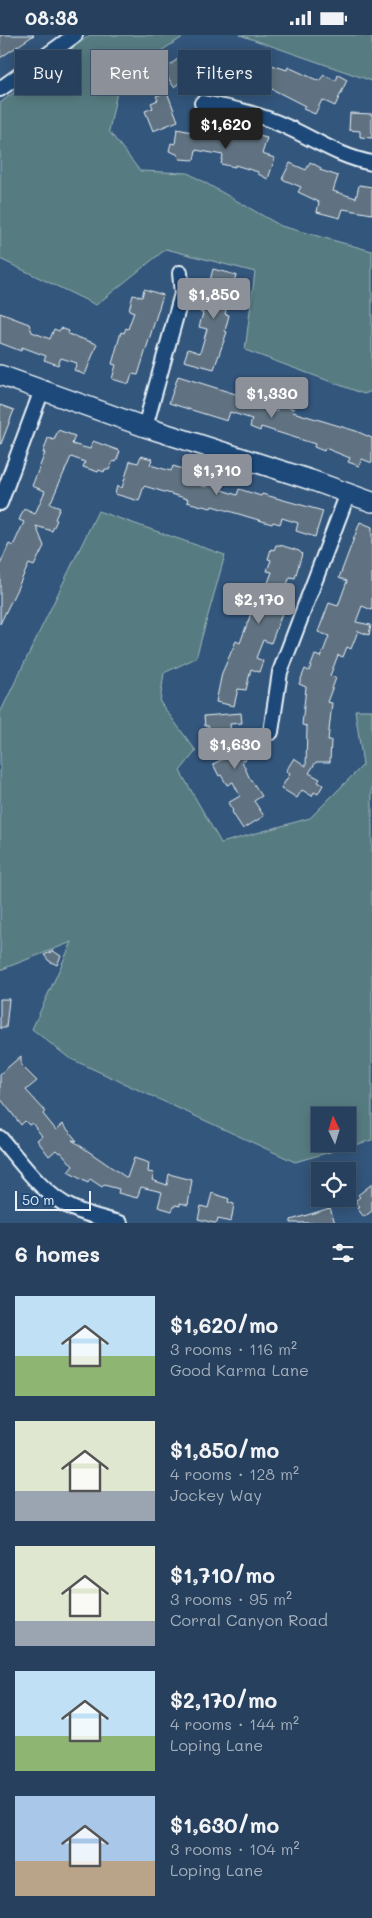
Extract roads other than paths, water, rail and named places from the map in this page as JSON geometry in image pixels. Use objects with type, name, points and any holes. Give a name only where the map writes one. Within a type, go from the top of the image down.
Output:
[{"type":"main road","points":[[0,375],[144,427],[311,480],[372,502]]},
{"type":"street","points":[[0,89],[67,37]]},
{"type":"street","points":[[202,103],[249,113],[286,126],[334,152],[372,163]]},
{"type":"street","points":[[144,427],[182,294],[180,273]]},
{"type":"street","points":[[0,503],[42,390]]},
{"type":"street","points":[[271,732],[280,672],[348,493]]},
{"type":"street","points":[[0,1138],[42,1186],[62,1202],[79,1211],[120,1223]]}]
